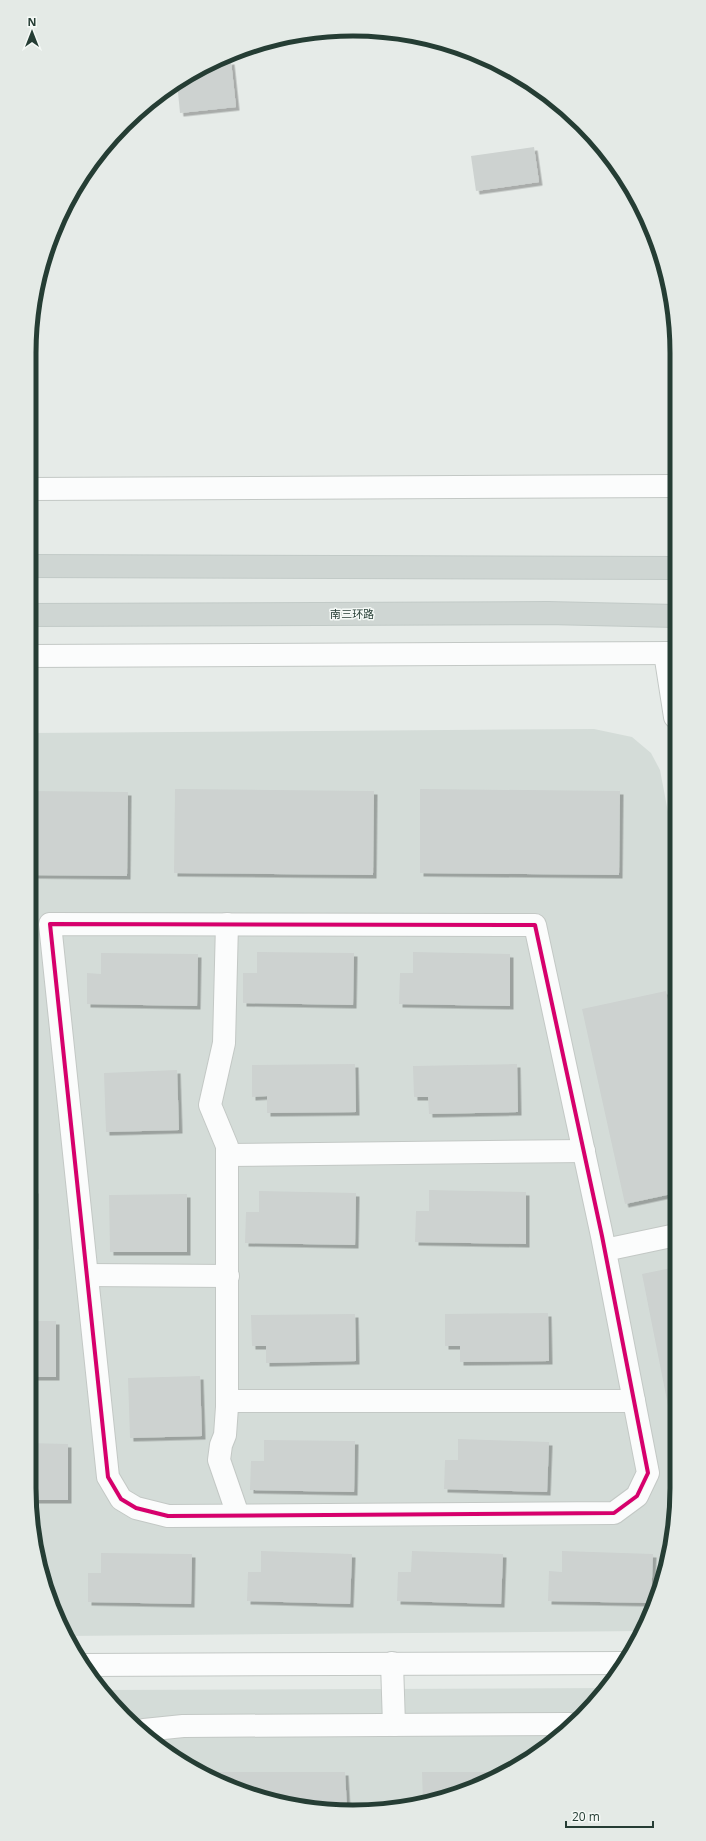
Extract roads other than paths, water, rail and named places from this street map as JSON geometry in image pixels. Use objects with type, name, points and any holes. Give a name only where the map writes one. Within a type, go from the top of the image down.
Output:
[{"type":"main road","points":[[36,566],[670,568]]},
{"type":"main road","name":"南三环路","points":[[36,615],[548,613],[670,616]]},
{"type":"street","points":[[36,489],[670,486]]},
{"type":"street","points":[[36,656],[670,654]]},
{"type":"street","points":[[50,924],[535,926],[584,1151],[605,1250],[648,1473],[637,1496],[614,1513],[168,1516],[136,1508],[121,1499],[108,1477],[50,924]]},
{"type":"street","points":[[227,924],[224,1043],[210,1105],[227,1146],[227,1401],[225,1435],[221,1445],[220,1460],[238,1515]]},
{"type":"street","points":[[227,1155],[584,1151]]},
{"type":"street","points":[[605,1250],[670,1237]]},
{"type":"street","points":[[87,1275],[228,1276]]},
{"type":"street","points":[[227,1401],[634,1401]]},
{"type":"street","points":[[90,1665],[618,1663]]},
{"type":"street","points":[[392,1664],[394,1725]]},
{"type":"street","points":[[148,1730],[183,1726],[564,1724]]}]
